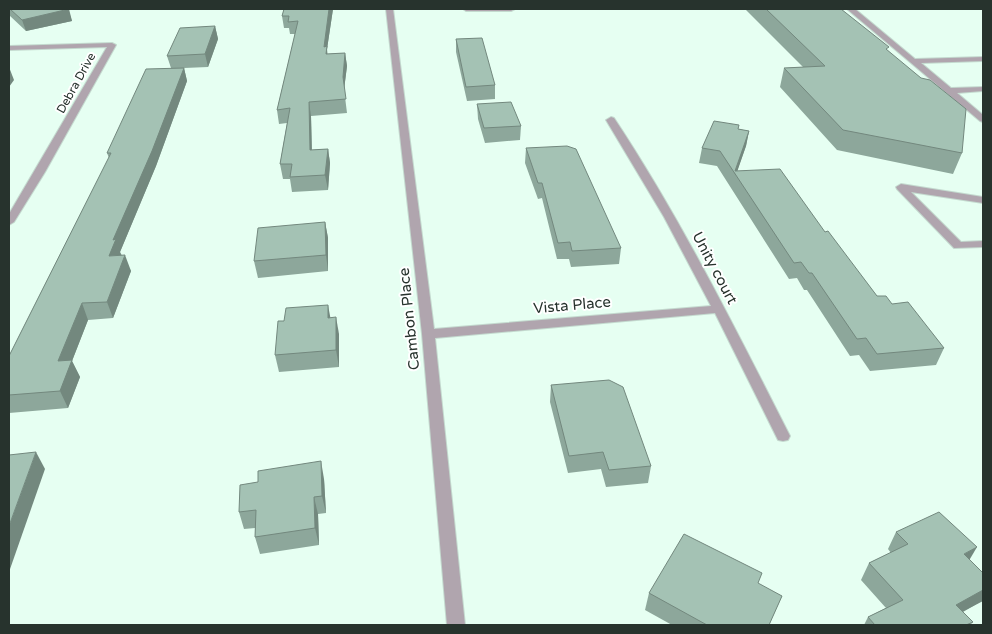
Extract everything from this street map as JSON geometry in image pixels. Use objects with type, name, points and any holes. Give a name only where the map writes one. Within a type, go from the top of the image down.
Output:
[{"type":"street","name":"Cambon Place","points":[[389,9],[428,334],[456,625]]},
{"type":"street","points":[[466,9],[510,9]]},
{"type":"street","points":[[851,9],[983,119]]},
{"type":"street","name":"Debra Drive","points":[[9,48],[112,45],[40,172],[9,222]]},
{"type":"street","points":[[914,61],[983,59]]},
{"type":"street","points":[[949,91],[983,89]]},
{"type":"street","name":"Unity court","points":[[611,120],[669,217],[719,308],[783,436]]},
{"type":"street","points":[[983,200],[901,187],[958,246],[983,244]]},
{"type":"street","name":"Vista Place","points":[[428,334],[719,308]]},
{"type":"building","points":[[10,9],[69,9],[22,20]]},
{"type":"building","points":[[284,9],[329,9],[324,47],[327,46],[326,54],[345,53],[343,77],[346,99],[309,102],[310,150],[328,149],[325,175],[290,177],[292,164],[280,164],[290,108],[277,110],[298,21],[288,22],[289,16],[282,16]]},
{"type":"building","points":[[766,9],[841,9],[889,47],[886,49],[921,78],[930,80],[966,109],[962,153],[843,130],[784,68],[825,66]]},
{"type":"building","points":[[215,26],[205,54],[167,56],[180,28]]},
{"type":"building","points":[[482,38],[495,85],[466,87],[456,39]]},
{"type":"building","points":[[184,68],[152,151],[113,240],[116,239],[109,256],[125,255],[107,302],[82,303],[58,361],[72,360],[60,391],[9,395],[9,356],[111,153],[107,153],[146,69]]},
{"type":"building","points":[[511,102],[521,126],[484,128],[477,104]]},
{"type":"building","points":[[714,121],[739,125],[738,129],[749,131],[735,171],[780,169],[825,232],[828,231],[877,296],[886,296],[892,304],[908,302],[944,348],[877,354],[866,338],[857,339],[812,273],[809,273],[801,262],[794,263],[720,151],[702,148]]},
{"type":"building","points":[[567,146],[576,149],[621,248],[572,251],[570,242],[558,243],[542,183],[538,183],[526,148]]},
{"type":"building","points":[[325,222],[326,255],[254,261],[258,228]]},
{"type":"building","points":[[328,305],[328,318],[336,317],[336,350],[275,355],[278,321],[284,321],[286,308]]},
{"type":"building","points":[[609,380],[623,387],[651,466],[609,470],[603,452],[569,456],[551,385]]},
{"type":"building","points":[[36,452],[9,526],[9,455]]},
{"type":"building","points":[[321,461],[322,496],[314,497],[315,528],[255,537],[256,510],[239,512],[240,485],[258,482],[258,471]]},
{"type":"building","points":[[939,512],[977,547],[964,554],[983,573],[983,590],[956,605],[973,622],[966,625],[875,625],[868,617],[903,600],[869,563],[908,544],[896,532]]},
{"type":"building","points":[[684,534],[762,573],[758,583],[782,596],[769,625],[707,625],[649,593]]}]
